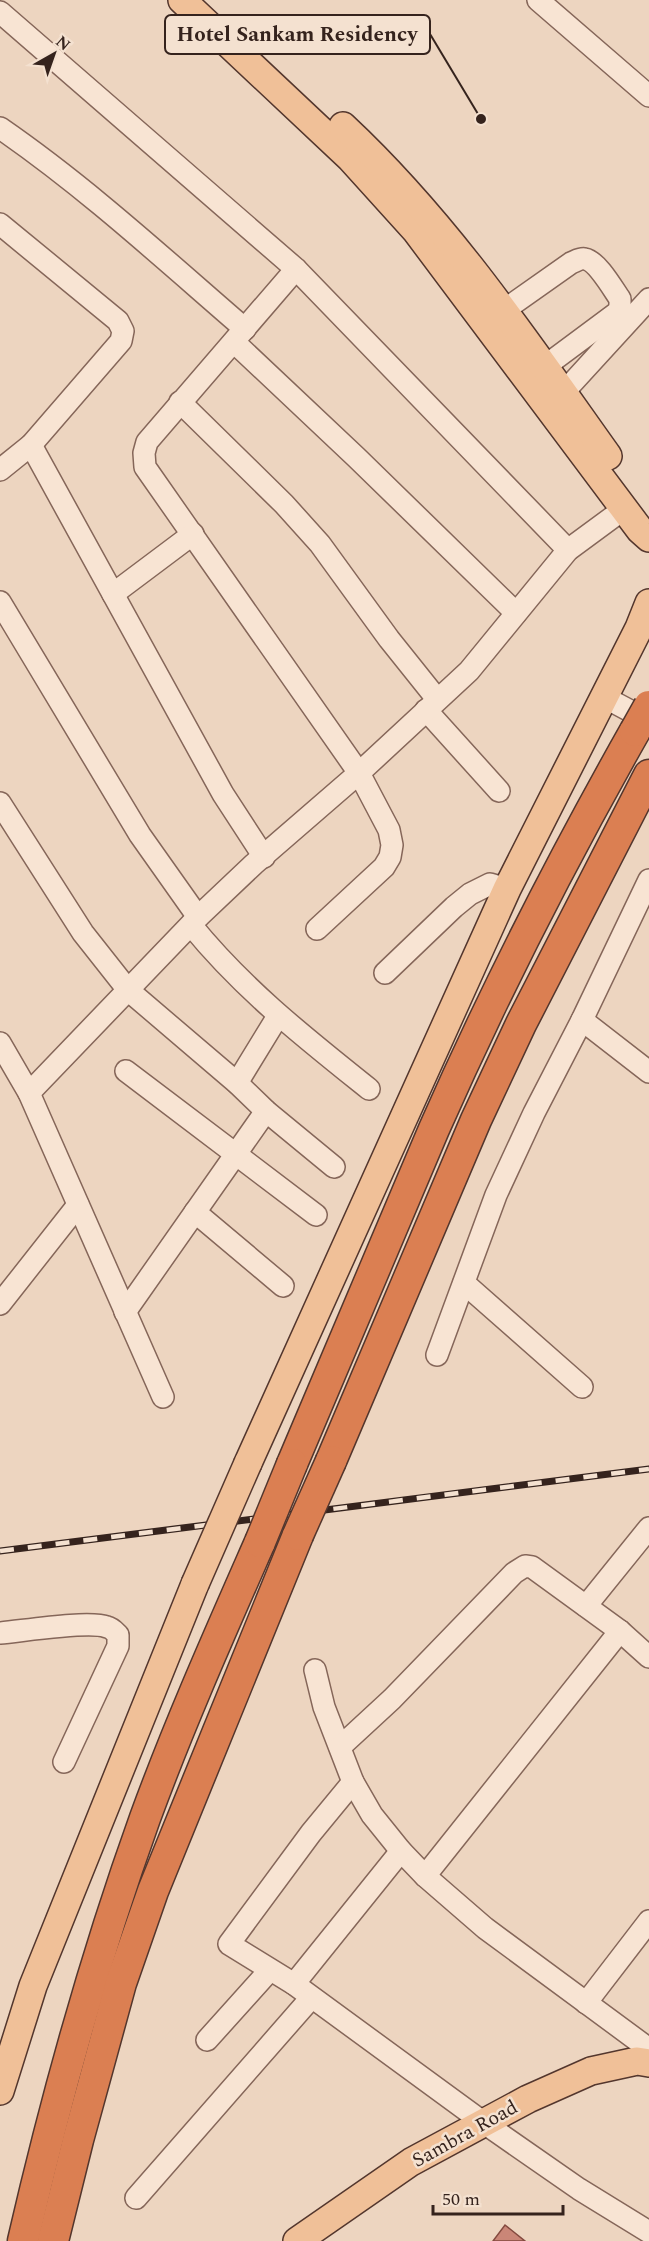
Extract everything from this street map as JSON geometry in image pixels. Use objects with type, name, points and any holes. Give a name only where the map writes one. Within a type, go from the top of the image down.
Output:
[{"type":"highway","points":[[23,2241],[51,2120],[92,1973],[145,1818],[196,1690],[435,1128],[583,824],[644,719]]},
{"type":"highway","points":[[53,2241],[121,1983],[153,1891],[298,1535],[476,1120],[521,1024],[649,775]]},
{"type":"main road","points":[[182,0],[350,158],[416,231],[637,510]]},
{"type":"main road","points":[[209,0],[383,164],[460,253],[563,393],[637,510],[640,530],[649,538]]},
{"type":"main road","points":[[0,2091],[33,1986],[195,1584],[507,889],[649,603]]},
{"type":"main road","name":"Sambra Road","points":[[297,2241],[411,2162],[528,2099],[591,2071],[637,2061],[648,2048]]},
{"type":"street","points":[[548,3],[649,96]]},
{"type":"street","points":[[0,12],[296,269],[568,550]]},
{"type":"street","points":[[0,128],[44,158],[142,239],[356,457],[516,613]]},
{"type":"street","points":[[0,224],[118,321],[123,331],[122,341],[103,364],[31,445],[0,470]]},
{"type":"street","points":[[503,311],[571,263],[580,259],[594,262],[620,299],[618,312],[544,368]]},
{"type":"street","points":[[296,269],[180,402],[147,442],[144,453],[145,467],[359,773],[390,830],[392,845],[390,857],[384,867],[317,929]]},
{"type":"street","points":[[563,393],[649,300]]},
{"type":"street","points":[[180,402],[284,504],[320,544],[383,631],[431,705],[499,791]]},
{"type":"street","points":[[31,445],[223,794],[264,857]]},
{"type":"street","points":[[29,1093],[194,921],[325,801],[359,773],[469,670],[568,550],[637,510]]},
{"type":"street","points":[[113,594],[193,534]]},
{"type":"street","points":[[0,602],[140,835],[219,960],[278,1016],[369,1089]]},
{"type":"street","points":[[604,696],[644,719]]},
{"type":"street","points":[[0,803],[83,933],[128,990],[237,1083],[266,1111],[334,1167]]},
{"type":"street","points":[[437,1355],[496,1195],[649,880]]},
{"type":"street","points":[[385,973],[470,894],[490,884],[507,889]]},
{"type":"street","points":[[237,1083],[278,1016]]},
{"type":"street","points":[[582,1020],[649,1072]]},
{"type":"street","points":[[3,1056],[29,1093],[163,1397]]},
{"type":"street","points":[[126,1071],[316,1215]]},
{"type":"street","points":[[125,1312],[266,1111]]},
{"type":"street","points":[[0,1304],[78,1205]]},
{"type":"street","points":[[195,1212],[283,1286]]},
{"type":"street","points":[[464,1283],[582,1388]]},
{"type":"street","points":[[586,1606],[649,1528]]},
{"type":"street","points":[[340,1747],[392,1699],[519,1569],[525,1566],[532,1567],[586,1606],[620,1631],[649,1657]]},
{"type":"street","points":[[0,1634],[55,1627],[101,1625],[110,1628],[118,1635],[118,1646],[64,1762]]},
{"type":"street","points":[[425,1876],[620,1631]]},
{"type":"street","points":[[315,1670],[324,1707],[353,1782],[372,1815],[401,1851],[425,1876],[485,1928],[648,2048]]},
{"type":"street","points":[[353,1782],[311,1833],[229,1944],[294,1984],[484,2123],[579,2189],[649,2232]]},
{"type":"street","points":[[294,1984],[401,1851]]},
{"type":"street","points":[[586,2003],[649,1921]]},
{"type":"street","points":[[207,2040],[270,1970]]},
{"type":"street","points":[[136,2198],[311,1998]]},
{"type":"building","points":[[505,2225],[525,2241],[493,2241]]},
{"type":"railway","points":[[0,1551],[649,1469]]},
{"type":"place","name":"Hotel Sankam Residency","points":[[481,119]]}]
